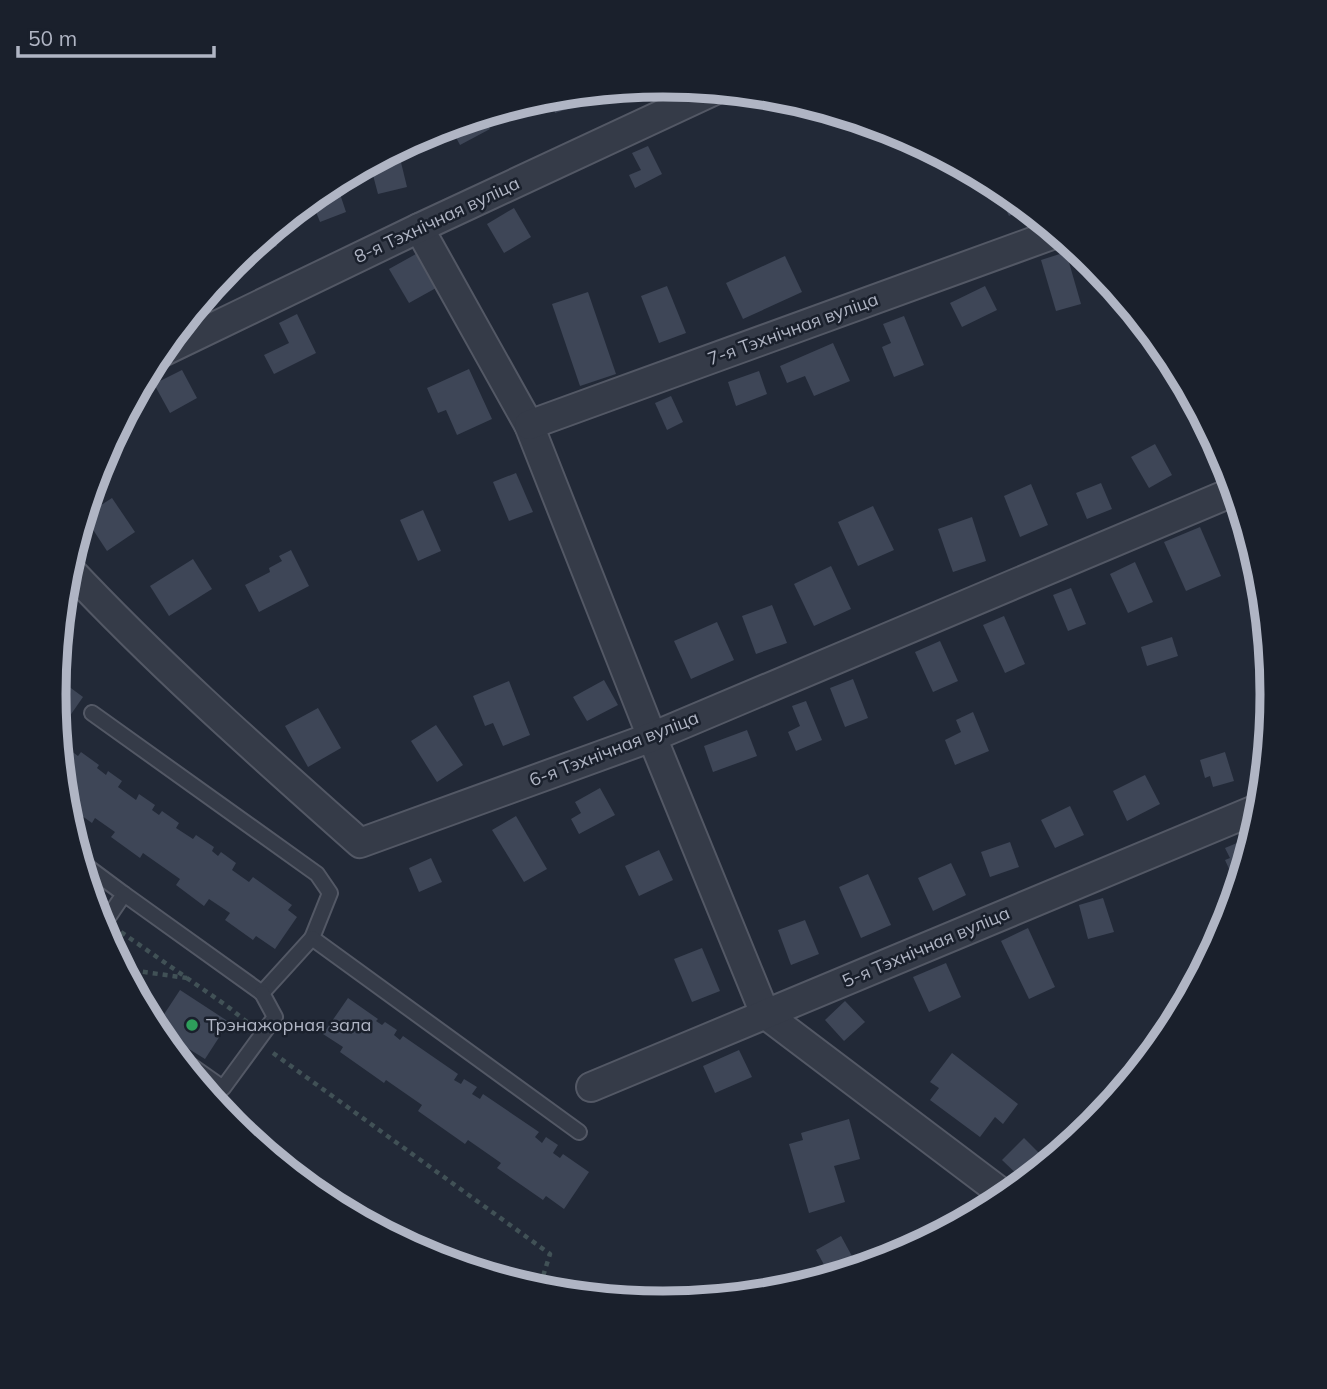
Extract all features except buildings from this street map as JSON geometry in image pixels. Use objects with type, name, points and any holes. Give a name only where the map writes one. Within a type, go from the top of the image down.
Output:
[{"type":"street","name":"8-я Тэхнічная вуліца","points":[[183,341],[696,99]]},
{"type":"street","points":[[419,228],[529,425],[765,1014],[997,1190]]},
{"type":"street","name":"7-я Тэхнічная вуліца","points":[[529,425],[1046,237]]},
{"type":"street","name":"6-я Тэхнічная вуліца","points":[[78,579],[215,714],[360,843],[652,737],[1226,495]]},
{"type":"street","name":"5-я Тэхнічная вуліца","points":[[591,1087],[1249,813]]},
{"type":"lane","points":[[92,713],[317,874],[330,893],[312,938],[262,993]]},
{"type":"lane","points":[[94,871],[262,993],[275,1017],[223,1088],[203,1073]]},
{"type":"lane","points":[[109,916],[124,894]]},
{"type":"lane","points":[[312,938],[579,1132]]},
{"type":"path","points":[[121,932],[227,1006],[262,1035],[273,1053],[550,1254],[542,1279]]},
{"type":"path","points":[[134,971],[188,979]]},
{"type":"place","name":"Трэнажорная зала","points":[[192,1025]]}]
